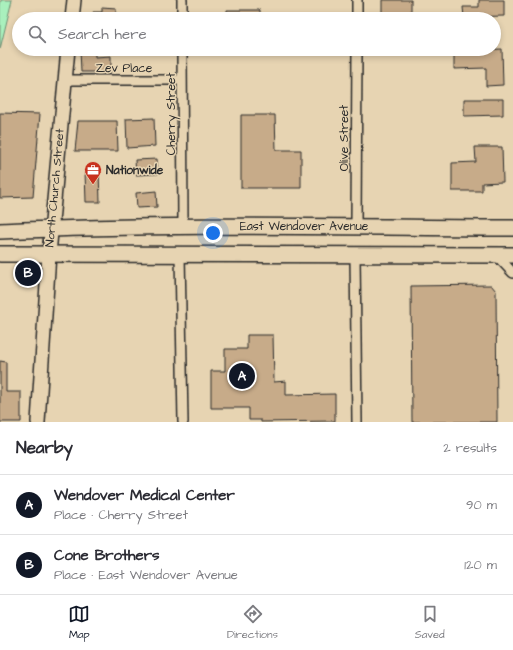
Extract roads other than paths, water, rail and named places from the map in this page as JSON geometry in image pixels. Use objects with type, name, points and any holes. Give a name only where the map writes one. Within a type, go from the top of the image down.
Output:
[{"type":"highway","name":"East Wendover Avenue","points":[[0,231],[51,228],[184,226],[512,226]]},
{"type":"highway","points":[[0,254],[356,256],[513,255]]},
{"type":"main road","points":[[73,12],[74,0]]},
{"type":"main road","name":"North Church Street","points":[[38,422],[51,228],[67,56]]},
{"type":"street","points":[[182,0],[182,12]]},
{"type":"street","points":[[357,0],[357,12]]},
{"type":"street","name":"Cherry Street","points":[[182,56],[184,226]]},
{"type":"street","name":"Olive Street","points":[[356,56],[356,226]]},
{"type":"street","name":"Zev Place","points":[[65,80],[182,80]]},
{"type":"street","points":[[180,255],[183,422]]},
{"type":"street","points":[[496,255],[513,273]]},
{"type":"street","points":[[356,256],[357,422]]},
{"type":"place","name":"Nationwide","points":[[93,185]]},
{"type":"place","name":"Cone Brothers","points":[[28,273]]},
{"type":"place","name":"Wendover Medical Center","points":[[242,376]]}]
